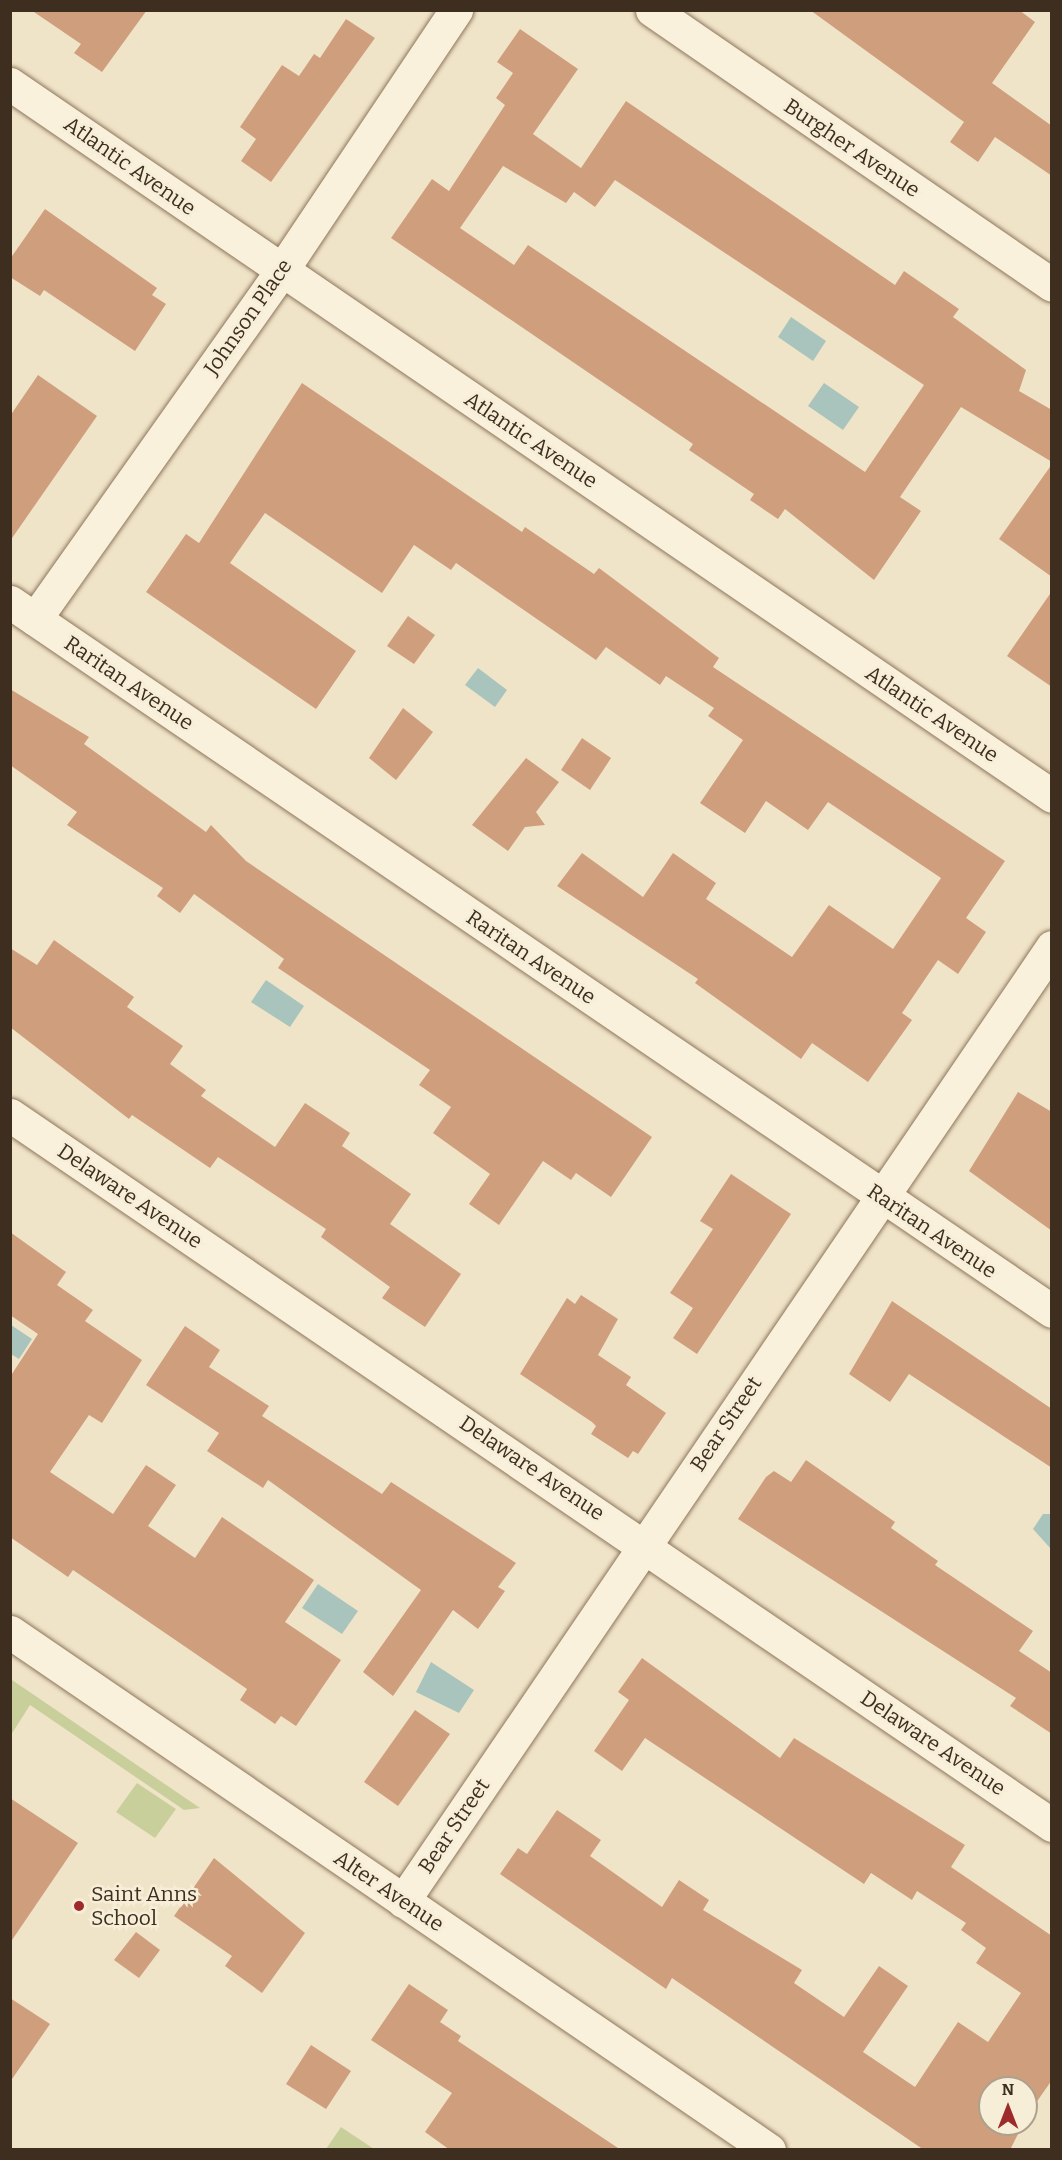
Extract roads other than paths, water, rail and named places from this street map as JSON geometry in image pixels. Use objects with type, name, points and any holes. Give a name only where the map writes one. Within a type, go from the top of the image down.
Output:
[{"type":"street","name":"Johnson Place","points":[[23,611],[282,270],[456,10]]},
{"type":"street","name":"Burgher Avenue","points":[[652,10],[1052,285]]},
{"type":"street","name":"Atlantic Avenue","points":[[10,84],[1052,796]]},
{"type":"street","name":"Raritan Avenue","points":[[23,611],[1052,1311]]},
{"type":"street","name":"Bear Street","points":[[403,1901],[643,1545],[1052,947]]},
{"type":"street","name":"Delaware Avenue","points":[[10,1115],[1052,1825]]},
{"type":"street","name":"Alter Avenue","points":[[10,1632],[769,2150]]},
{"type":"water","points":[[791,317],[826,341],[813,361],[778,337]]},
{"type":"water","points":[[824,383],[859,407],[843,430],[808,406]]},
{"type":"water","points":[[478,668],[507,690],[495,707],[465,685]]},
{"type":"water","points":[[266,980],[304,1006],[290,1027],[251,1002]]},
{"type":"water","points":[[11,1325],[32,1339],[19,1359],[11,1354]]},
{"type":"water","points":[[1043,1514],[1051,1514],[1051,1549],[1033,1529]]},
{"type":"water","points":[[318,1584],[358,1611],[342,1634],[302,1608]]},
{"type":"water","points":[[431,1662],[474,1690],[459,1713],[416,1692]]},
{"type":"place","name":"Saint Anns School","points":[[79,1906]]}]
